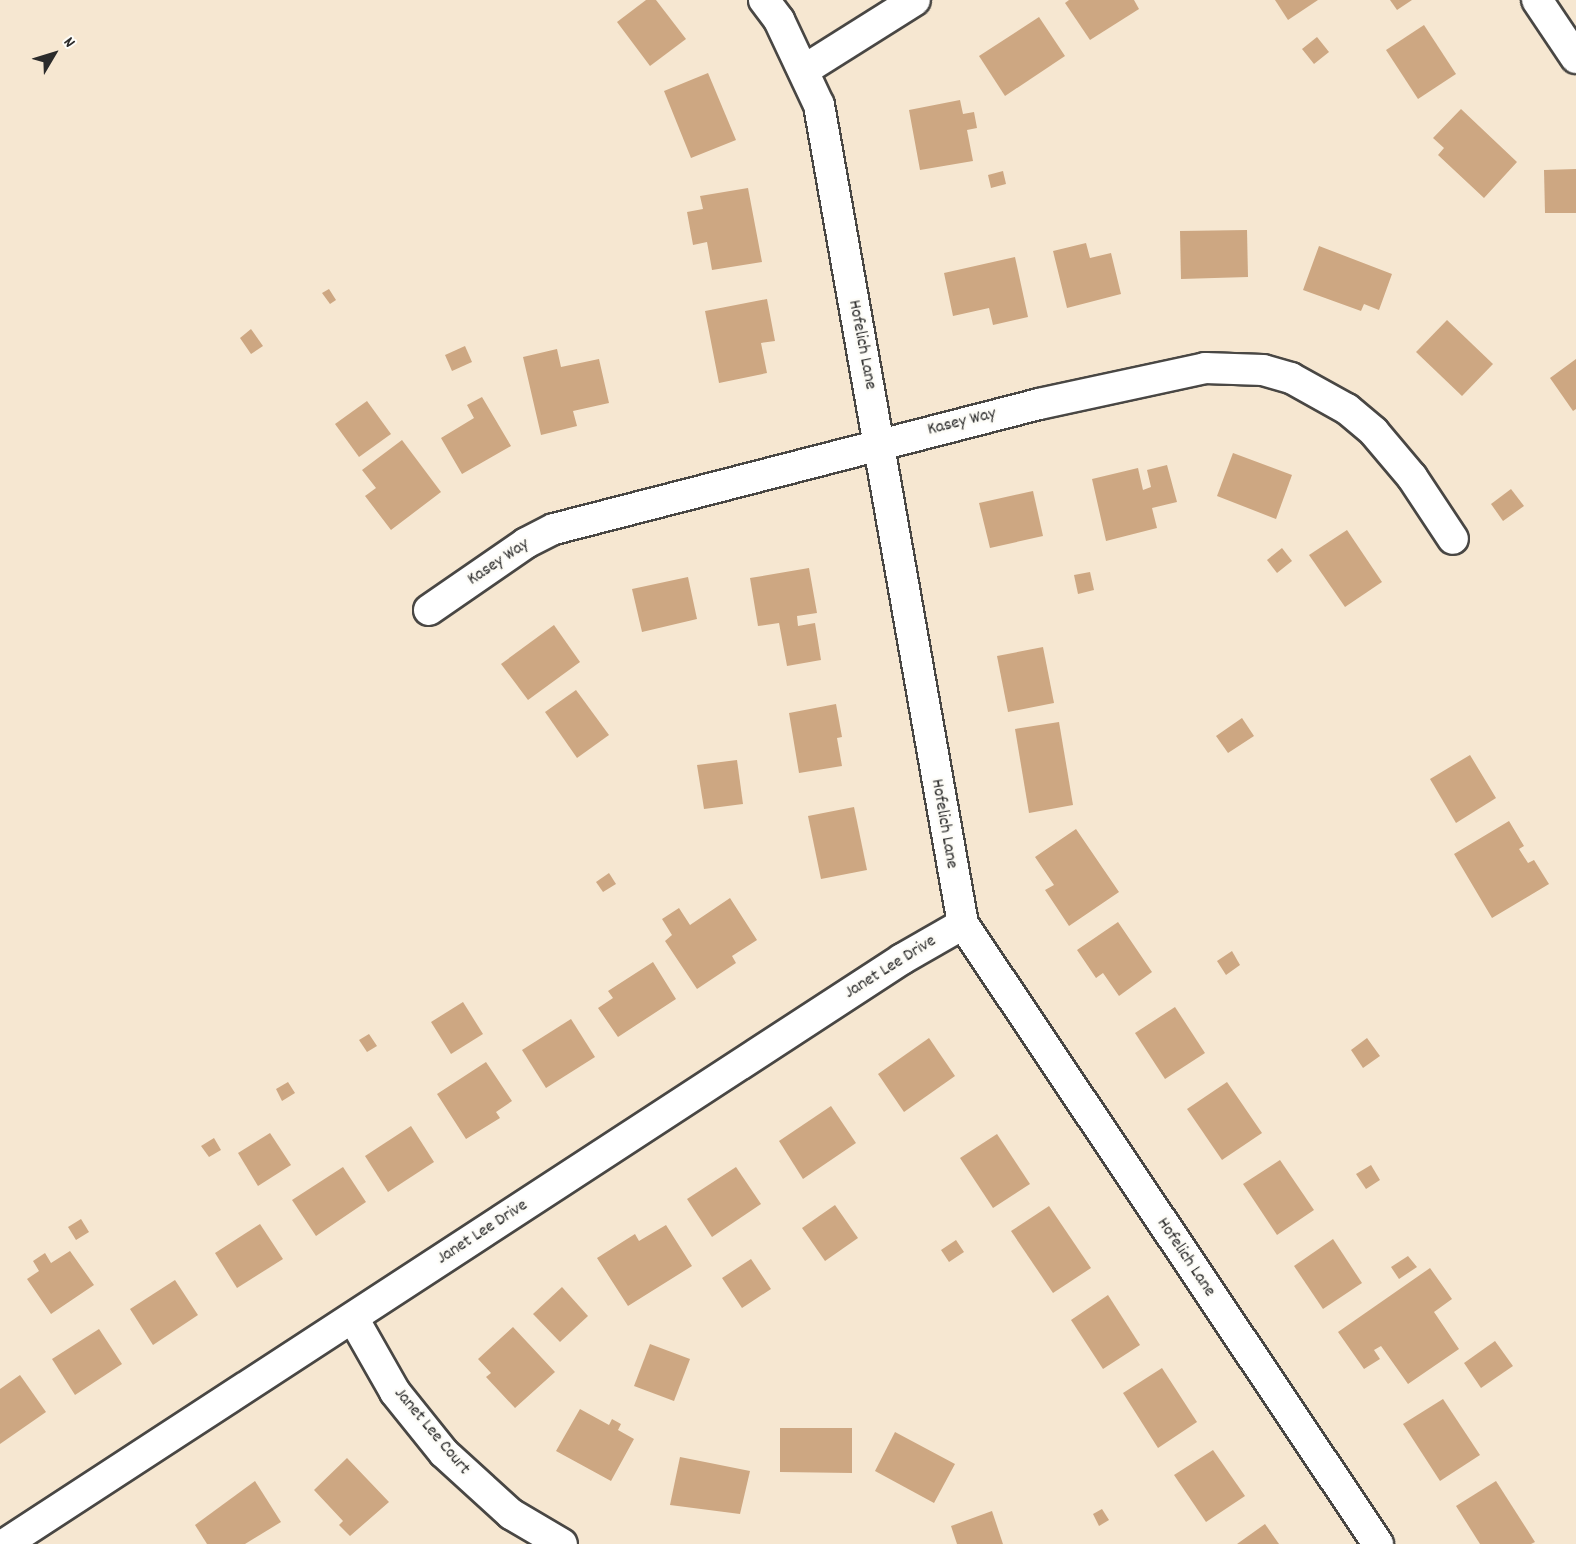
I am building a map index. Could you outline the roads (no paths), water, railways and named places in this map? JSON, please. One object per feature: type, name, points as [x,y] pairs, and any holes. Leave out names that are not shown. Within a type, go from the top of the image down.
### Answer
[{"type":"street","name":"Hofelich Lane","points":[[764,0],[779,20],[819,105],[963,924],[1378,1544]]},
{"type":"street","points":[[804,70],[915,0]]},
{"type":"street","points":[[1537,0],[1576,58]]},
{"type":"street","name":"Kasey Way","points":[[429,610],[526,543],[554,529],[878,444],[1205,368],[1263,370],[1317,389],[1374,432],[1412,477],[1453,539]]},
{"type":"street","name":"Janet Lee Drive","points":[[5,1544],[902,959],[963,924]]},
{"type":"street","name":"Janet Lee Court","points":[[353,1318],[395,1392],[444,1453],[511,1514],[562,1544]]}]
